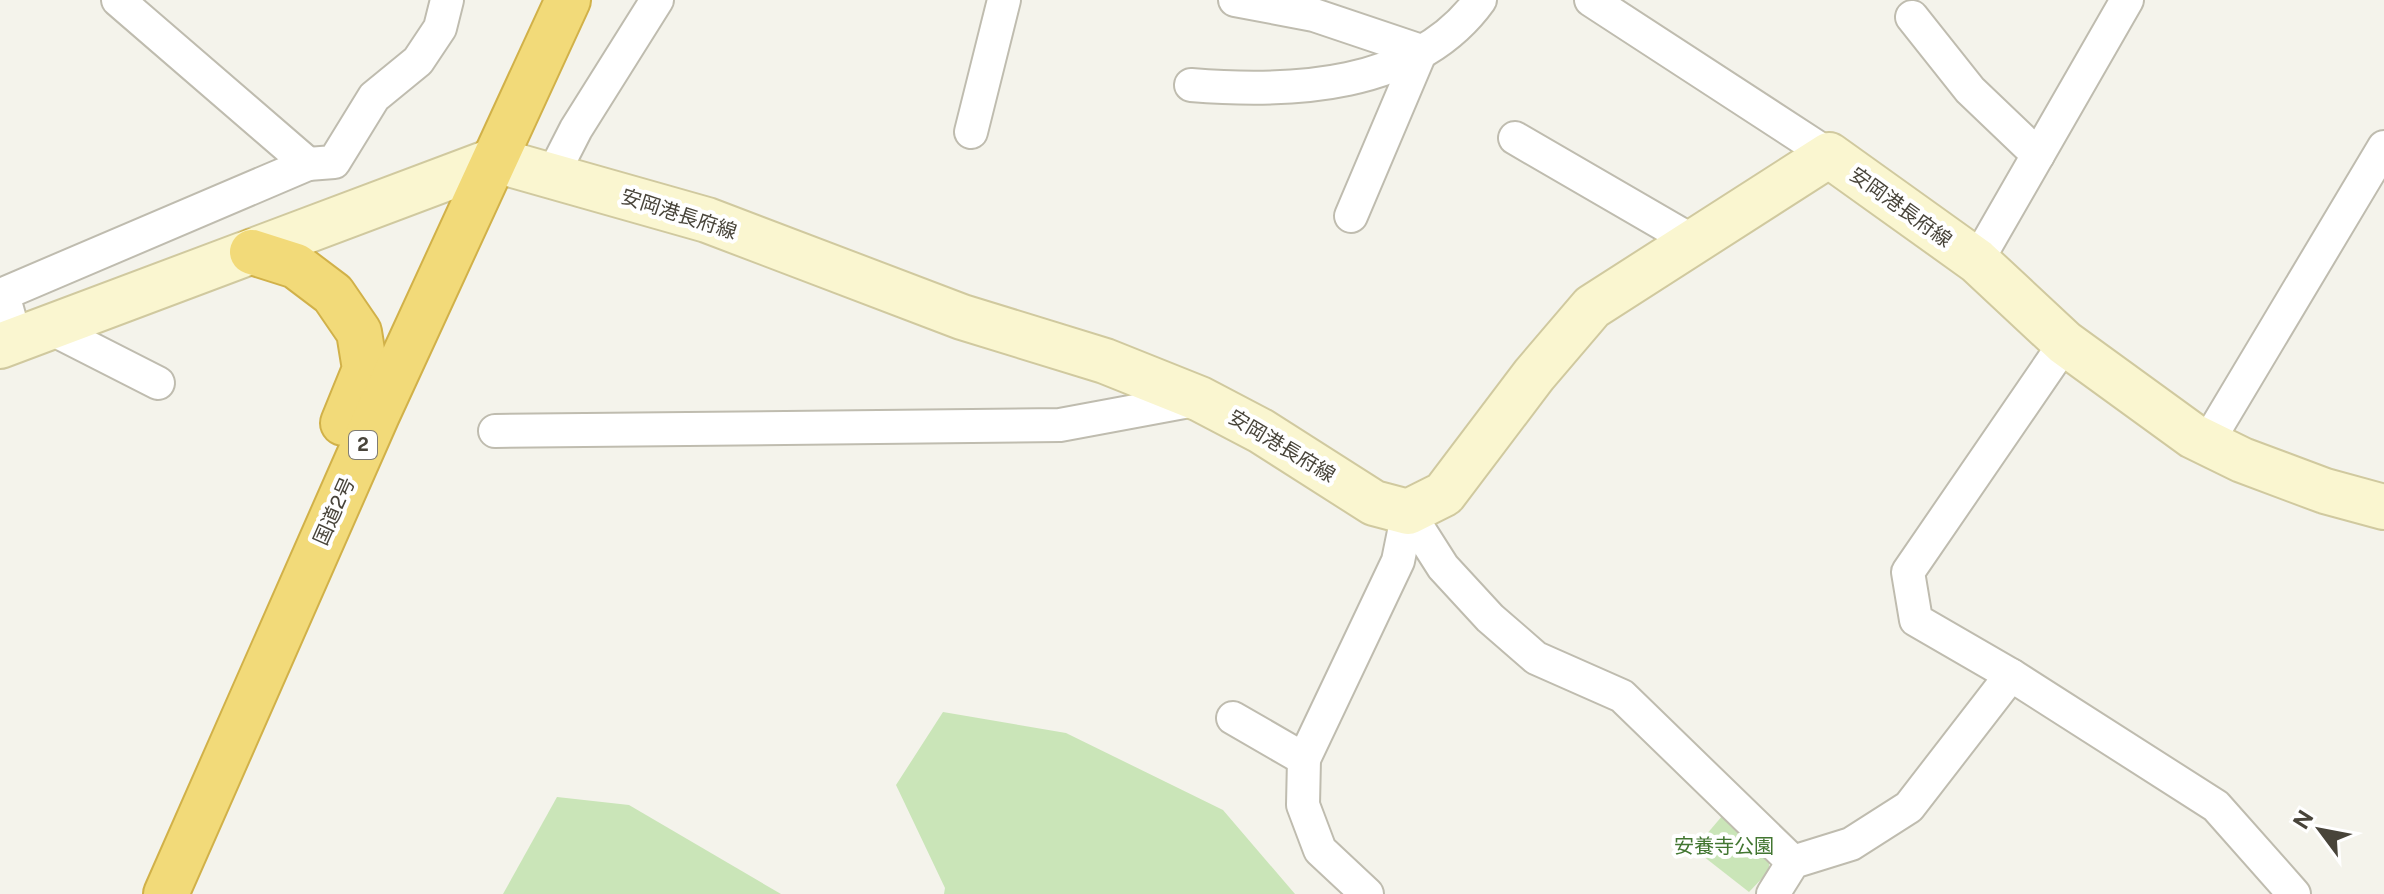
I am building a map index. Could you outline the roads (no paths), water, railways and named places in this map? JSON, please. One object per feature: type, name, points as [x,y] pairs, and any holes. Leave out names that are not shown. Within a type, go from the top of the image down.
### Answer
[{"type":"highway","name":"国道2号","points":[[166,894],[304,579],[568,0]]},
{"type":"highway","points":[[252,252],[296,266],[333,294],[359,332],[365,369],[319,485],[304,579]]},
{"type":"main road","name":"安岡港長府線","points":[[495,160],[707,220],[875,286],[1105,361],[1200,399],[1261,431],[1374,503],[1408,512],[1444,494],[1534,375],[1592,307],[1829,155],[1977,261],[2065,343],[2207,443],[2325,491],[2384,507]]},
{"type":"main road","points":[[22,338],[495,160]]},
{"type":"street","points":[[118,0],[308,164]]},
{"type":"street","points":[[158,383],[22,338],[3,294],[308,164],[334,162],[374,97],[418,61],[440,28],[447,0]]},
{"type":"street","points":[[552,176],[576,129],[657,0]]},
{"type":"street","points":[[971,132],[1004,0]]},
{"type":"street","points":[[1235,0],[1314,15],[1421,51]]},
{"type":"street","points":[[1191,85],[1247,90],[1359,78],[1421,51],[1467,18],[1480,0]]},
{"type":"street","points":[[1591,0],[1829,155]]},
{"type":"street","points":[[1977,261],[2127,0]]},
{"type":"street","points":[[1912,17],[1970,90],[2038,155]]},
{"type":"street","points":[[1351,216],[1421,51]]},
{"type":"street","points":[[1515,138],[1696,243]]},
{"type":"street","points":[[2207,443],[2384,147]]},
{"type":"street","points":[[2065,343],[1908,572],[1916,620],[2011,675],[2216,806],[2294,894]]},
{"type":"street","points":[[495,431],[1060,425],[1200,399]]},
{"type":"street","points":[[1367,894],[1320,850],[1303,805],[1304,759],[1398,561],[1408,512]]},
{"type":"street","points":[[1408,512],[1443,567],[1490,618],[1536,658],[1622,696],[1793,862]]},
{"type":"street","points":[[1773,894],[1793,862],[1851,844],[1909,807],[2011,675]]},
{"type":"street","points":[[1233,718],[1304,759]]},
{"type":"park label","name":"安養寺公園","points":[[1724,846]]}]
